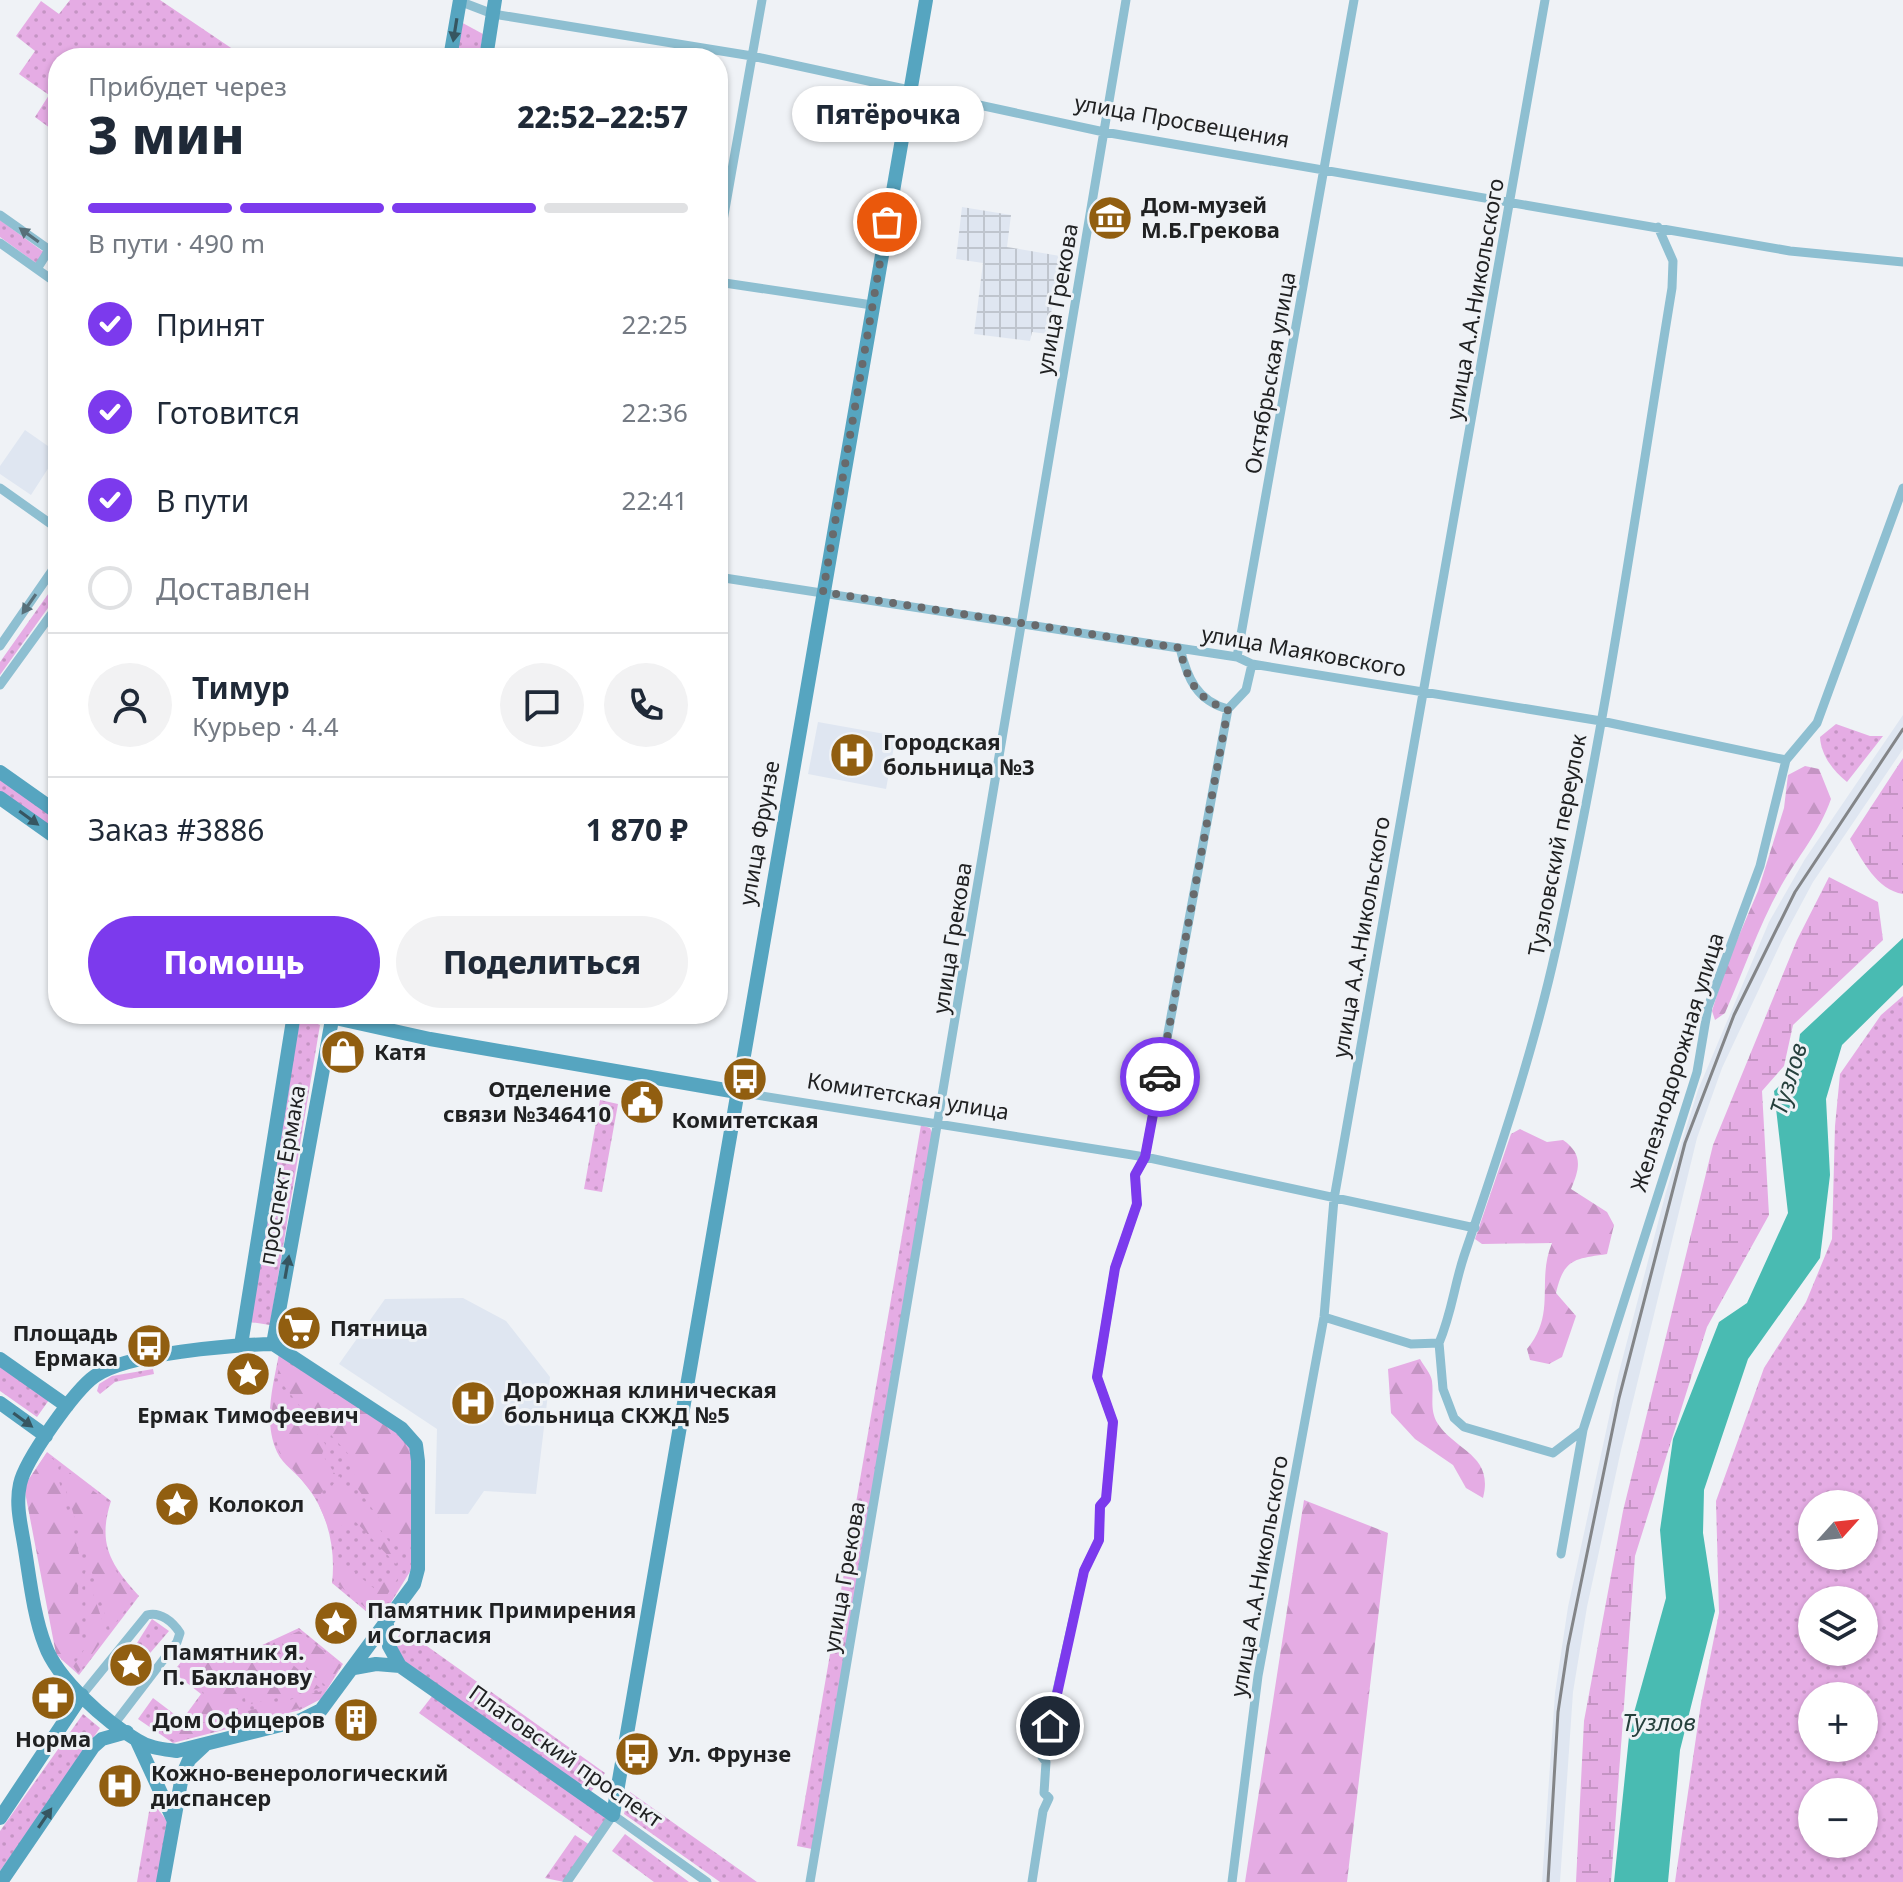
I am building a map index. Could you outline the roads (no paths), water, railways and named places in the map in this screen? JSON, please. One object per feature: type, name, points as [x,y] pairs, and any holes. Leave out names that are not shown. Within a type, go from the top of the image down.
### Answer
[{"type":"street","points":[[452,48],[459,0]]},
{"type":"street","name":"улица Просвещения","points":[[459,0],[710,48]]},
{"type":"street","points":[[728,192],[762,0]]},
{"type":"street","name":"улица Фрунзе","points":[[613,1815],[926,0]]},
{"type":"street","name":"улица Грекова","points":[[810,1882],[940,1123],[1126,0]]},
{"type":"street","name":"Октябрьская улица","points":[[1237,657],[1354,0]]},
{"type":"street","name":"улица А.А.Никольского","points":[[1232,1882],[1258,1676],[1324,1317],[1334,1199],[1545,0]]},
{"type":"street","points":[[488,48],[494,7]]},
{"type":"street","name":"улица Просвещения","points":[[728,51],[911,88],[1104,132],[1790,251],[1903,262]]},
{"type":"street","points":[[0,215],[48,249]]},
{"type":"street","name":"Тузловский переулок","points":[[1439,1343],[1453,1310],[1463,1259],[1475,1228],[1556,951],[1601,721],[1672,288],[1673,261],[1658,227]]},
{"type":"street","points":[[0,243],[48,277]]},
{"type":"street","points":[[37,269],[48,259]]},
{"type":"street","points":[[728,283],[872,305]]},
{"type":"street","points":[[0,488],[48,522]]},
{"type":"street","name":"Железнодорожная улица","points":[[1561,1554],[1583,1430],[1697,1072],[1708,1007],[1760,866],[1786,760],[1817,723],[1903,488]]},
{"type":"street","points":[[0,646],[48,576]]},
{"type":"street","name":"улица Маяковского","points":[[728,578],[1237,657],[1252,664],[1422,689],[1601,721],[1786,760]]},
{"type":"street","points":[[0,685],[48,619]]},
{"type":"street","points":[[1180,648],[1187,674],[1202,697],[1210,704],[1228,709]]},
{"type":"street","points":[[1032,1882],[1043,1811],[1049,1798],[1044,1793],[1046,1762],[1042,1757],[1084,1571],[1099,1540],[1100,1506],[1106,1499],[1113,1422],[1097,1377],[1115,1268],[1137,1204],[1135,1175],[1145,1157],[1228,709],[1246,690],[1252,664]]},
{"type":"street","points":[[0,772],[48,806]]},
{"type":"street","points":[[0,798],[48,832]]},
{"type":"street","name":"проспект Ермака","points":[[241,1345],[292,1024]]},
{"type":"street","name":"проспект Ермака","points":[[273,1344],[330,1024]]},
{"type":"street","name":"Комитетская улица","points":[[374,1024],[737,1092],[1145,1157],[1475,1228]]},
{"type":"street","points":[[1324,1317],[1411,1344],[1439,1343],[1447,1404],[1464,1427],[1553,1453],[1583,1430]]},
{"type":"street","points":[[273,1344],[401,1428],[416,1445],[418,1569],[414,1584],[387,1625],[312,1716],[177,1751],[126,1732],[57,1669],[44,1644],[18,1503],[20,1482],[46,1436],[94,1376],[115,1366],[241,1345],[273,1344]]},
{"type":"street","points":[[0,1359],[67,1406]]},
{"type":"street","points":[[0,1403],[46,1436]]},
{"type":"street","points":[[0,1818],[82,1695],[143,1618],[155,1613],[175,1626],[180,1633],[177,1642],[126,1732],[102,1739],[93,1747],[1,1882]]},
{"type":"street","points":[[387,1625],[389,1646],[400,1666]]},
{"type":"street","points":[[354,1668],[376,1664],[400,1666]]},
{"type":"street","name":"Платовский проспект","points":[[400,1666],[707,1882]]},
{"type":"street","points":[[126,1732],[173,1819]]},
{"type":"street","points":[[163,1882],[185,1768],[205,1744]]},
{"type":"street","points":[[567,1882],[613,1815]]},
{"type":"water","name":"Тузлов","points":[[1903,938],[1903,985],[1842,1045],[1826,1099],[1830,1175],[1820,1258],[1748,1359],[1704,1490],[1703,1533],[1715,1611],[1680,1750],[1668,1882],[1614,1882],[1630,1727],[1666,1598],[1660,1530],[1673,1439],[1719,1322],[1747,1303],[1788,1213],[1774,1091],[1795,1071],[1800,1034]]},
{"type":"railway","points":[[1548,1882],[1558,1712],[1568,1646],[1619,1398],[1685,1143],[1734,1015],[1795,892],[1903,729]]},
{"type":"place","name":"Дом-музей М.Б.Грекова","points":[[1110,218]]},
{"type":"place","name":"Пятёрочка","points":[[887,222]]},
{"type":"place","name":"Городская больница №3","points":[[852,755]]},
{"type":"place","name":"Катя","points":[[343,1052]]},
{"type":"place","name":"Комитетская","points":[[745,1079]]},
{"type":"place","name":"Отделение связи №346410","points":[[642,1102]]},
{"type":"place","name":"Пятница","points":[[299,1328]]},
{"type":"place","name":"Площадь Ермака","points":[[149,1346]]},
{"type":"place","name":"Ермак Тимофеевич","points":[[248,1374]]},
{"type":"place","name":"Дорожная клиническая больница СКЖД №5","points":[[473,1403]]},
{"type":"place","name":"Колокол","points":[[177,1504]]},
{"type":"place","name":"Памятник Примирения и Cогласия","points":[[336,1623]]},
{"type":"place","name":"Памятник Я. П. Бакланову","points":[[131,1665]]},
{"type":"place","name":"Норма","points":[[53,1698]]},
{"type":"place","name":"Дом Офицеров","points":[[356,1720]]},
{"type":"place","name":"Ул. Фрунзе","points":[[637,1754]]},
{"type":"place","name":"Кожно-венерологический диспансер","points":[[120,1786]]}]
